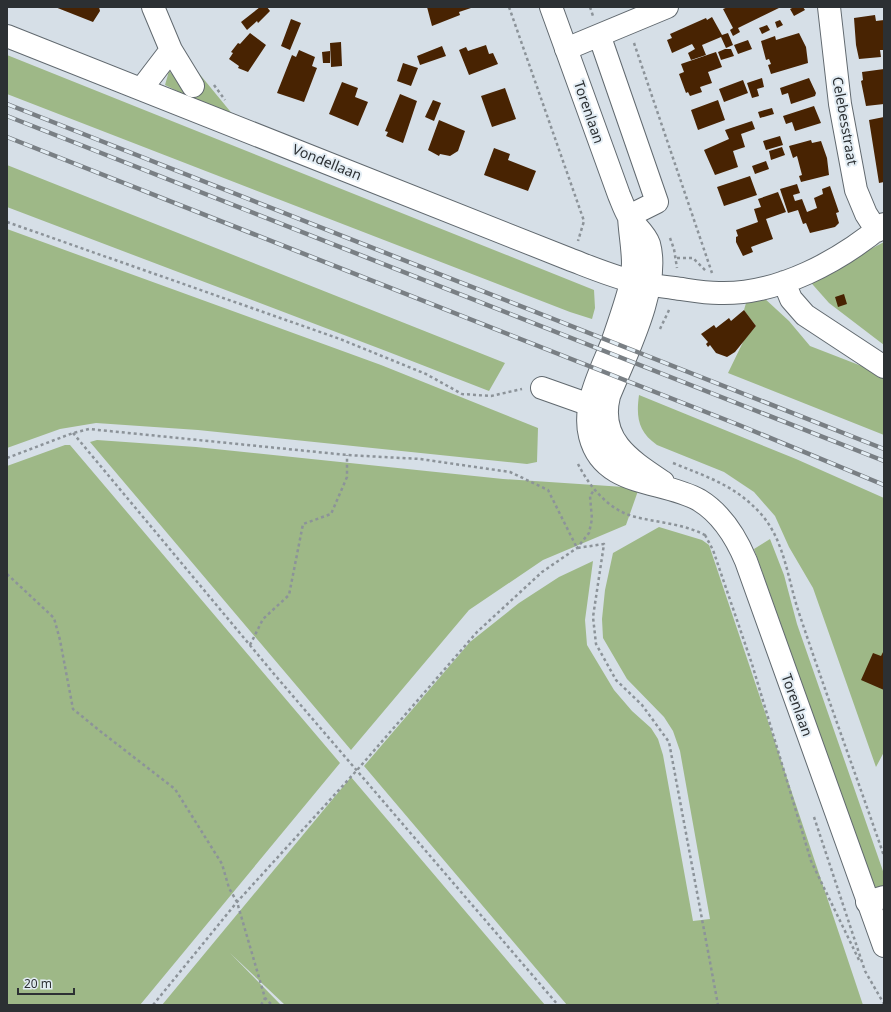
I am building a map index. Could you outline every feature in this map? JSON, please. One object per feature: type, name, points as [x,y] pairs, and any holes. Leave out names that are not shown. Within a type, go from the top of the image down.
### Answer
[{"type":"street","points":[[154,7],[171,50],[193,86]]},
{"type":"street","name":"Torenlaan","points":[[551,7],[610,172],[629,216],[640,229],[648,243],[651,263],[640,283],[642,314],[609,396],[598,407],[607,422],[611,437],[630,459],[676,491],[698,500],[711,508],[737,540],[876,899],[884,946]]},
{"type":"street","points":[[566,49],[667,7]]},
{"type":"street","name":"Celebesstraat","points":[[829,7],[840,104],[856,190],[866,214],[880,228]]},
{"type":"street","name":"Vondellaan","points":[[7,36],[142,88],[247,132],[320,159],[569,259],[640,283],[719,294],[739,292],[784,282],[808,273],[829,262],[854,247],[880,228]]},
{"type":"street","points":[[603,46],[657,202],[629,216]]},
{"type":"street","points":[[142,88],[171,50]]},
{"type":"street","points":[[784,282],[791,299],[805,315],[884,367]]},
{"type":"street","points":[[542,388],[598,407]]},
{"type":"path","points":[[508,7],[584,221],[580,237],[569,259]]},
{"type":"path","points":[[628,24],[712,273]]},
{"type":"path","points":[[7,222],[340,339],[426,374],[462,394],[491,396],[520,389],[542,388]]},
{"type":"path","points":[[7,458],[72,433],[89,429],[347,455],[420,459],[510,472],[548,490],[577,548]]},
{"type":"path","points":[[72,433],[250,645],[358,769],[558,1005]]},
{"type":"path","points":[[250,645],[263,619],[289,595],[303,524],[330,514],[347,477],[347,455]]},
{"type":"path","points":[[153,1005],[237,902],[358,769],[477,632],[542,572],[577,548],[589,533],[592,519],[590,496],[594,490]]},
{"type":"path","points":[[705,534],[713,550],[752,664],[811,861],[865,971]]},
{"type":"path","points":[[577,548],[604,544],[593,617],[596,644],[616,680],[642,705],[669,742],[718,1005]]},
{"type":"path","points":[[7,574],[54,618],[60,640],[73,709],[175,789],[222,864],[229,888],[237,902],[265,998],[272,1005]]},
{"type":"path","points":[[261,1005],[265,998]]},
{"type":"green space","points":[[7,55],[594,290],[595,308],[592,319],[570,312],[7,94]]},
{"type":"green space","points":[[169,71],[191,92],[197,71],[234,116],[211,108],[165,85]]},
{"type":"green space","points":[[7,165],[505,363],[489,391],[7,207]]},
{"type":"green space","points":[[7,229],[381,365],[538,428],[537,462],[527,464],[198,430],[96,423],[60,429],[7,448]]},
{"type":"green space","points":[[884,242],[884,345],[829,303],[806,277],[835,268]]},
{"type":"green space","points":[[763,297],[789,321],[810,346],[877,372],[884,377],[884,435],[728,373],[744,340],[756,326],[744,310],[746,303]]},
{"type":"green space","points":[[639,395],[796,459],[884,498],[884,752],[876,767],[813,588],[789,547],[775,516],[754,492],[724,472],[657,445],[651,440],[642,429],[638,417]]},
{"type":"green space","points":[[97,440],[196,447],[503,479],[639,488],[626,525],[543,560],[469,610],[351,750],[90,442]]},
{"type":"green space","points":[[65,445],[70,445],[340,763],[140,1005],[7,1005],[7,466]]},
{"type":"green space","points":[[659,527],[702,540],[709,545],[863,1005],[567,1005],[364,766],[470,642],[519,603],[559,577],[593,561],[585,620],[587,645],[614,690],[632,711],[651,728],[658,739],[663,755],[693,921],[710,919],[680,751],[673,731],[664,717],[627,679],[603,638],[602,619],[605,590],[613,553]]},
{"type":"green space","points":[[770,539],[784,575],[797,624],[884,874],[884,913],[754,549]]},
{"type":"green space","points":[[351,777],[545,1005],[285,1005],[230,953],[281,1005],[162,1005]]},
{"type":"building","points":[[55,7],[99,7],[100,11],[93,22]]},
{"type":"building","points":[[260,7],[267,7],[270,11],[258,23],[257,21],[247,30],[241,22]]},
{"type":"building","points":[[427,7],[474,7],[459,12],[460,15],[432,26]]},
{"type":"building","points":[[728,7],[781,7],[738,28],[740,32],[733,36],[730,30],[733,28],[723,9]]},
{"type":"building","points":[[794,7],[803,7],[805,10],[794,16],[790,9]]},
{"type":"building","points":[[875,15],[876,21],[884,20],[884,50],[880,50],[881,57],[859,59],[856,45],[854,18]]},
{"type":"building","points":[[712,17],[722,35],[728,33],[733,45],[726,48],[721,37],[702,45],[706,55],[691,60],[688,53],[695,49],[692,44],[672,53],[667,40],[672,38],[670,34],[706,18],[707,20]]},
{"type":"building","points":[[291,19],[301,23],[290,50],[281,46]]},
{"type":"building","points":[[780,20],[783,25],[777,28],[775,22]]},
{"type":"building","points":[[767,25],[770,30],[762,34],[759,28]]},
{"type":"building","points":[[250,33],[266,45],[248,72],[238,68],[239,66],[229,59],[233,53],[231,52],[238,43],[240,44]]},
{"type":"building","points":[[799,33],[806,47],[808,63],[771,74],[768,65],[771,64],[769,59],[766,60],[761,41],[775,36],[776,40]]},
{"type":"building","points":[[748,40],[752,49],[738,54],[734,45]]},
{"type":"building","points":[[341,42],[342,66],[331,67],[330,43]]},
{"type":"building","points":[[486,45],[489,54],[493,53],[498,64],[469,75],[459,50],[466,47],[468,51]]},
{"type":"building","points":[[442,46],[446,56],[420,65],[417,56]]},
{"type":"building","points":[[725,49],[731,49],[734,56],[721,60],[718,52]]},
{"type":"building","points":[[299,50],[315,57],[312,66],[317,68],[304,102],[277,93],[292,55],[296,57]]},
{"type":"building","points":[[330,51],[330,63],[323,63],[322,52]]},
{"type":"building","points":[[716,52],[722,67],[708,72],[712,83],[700,87],[702,92],[690,96],[688,92],[686,93],[679,74],[684,72],[681,64]]},
{"type":"building","points":[[403,63],[418,68],[411,86],[397,81]]},
{"type":"building","points":[[884,69],[884,104],[866,106],[861,81],[863,80],[862,72]]},
{"type":"building","points":[[762,78],[764,87],[757,89],[759,96],[752,98],[747,83]]},
{"type":"building","points":[[809,78],[816,93],[815,96],[791,104],[788,93],[782,95],[780,88]]},
{"type":"building","points":[[743,80],[748,93],[724,102],[719,89]]},
{"type":"building","points":[[342,82],[358,88],[355,97],[368,102],[358,126],[329,114]]},
{"type":"building","points":[[505,88],[516,119],[492,127],[481,96]]},
{"type":"building","points":[[400,94],[417,101],[403,143],[386,136],[388,132],[385,131]]},
{"type":"building","points":[[433,100],[441,103],[434,121],[425,117]]},
{"type":"building","points":[[718,100],[725,120],[698,130],[691,110]]},
{"type":"building","points":[[814,106],[821,123],[795,131],[792,122],[786,124],[783,116]]},
{"type":"building","points":[[772,108],[774,114],[760,118],[758,112]]},
{"type":"building","points":[[884,117],[884,182],[879,183],[869,120]]},
{"type":"building","points":[[439,120],[465,131],[458,151],[450,156],[440,154],[439,156],[428,150]]},
{"type":"building","points":[[752,121],[755,129],[741,134],[745,147],[733,151],[738,167],[715,175],[704,150],[729,139],[725,130]]},
{"type":"building","points":[[780,136],[783,145],[766,150],[763,141]]},
{"type":"building","points":[[811,140],[812,143],[821,141],[827,158],[829,175],[801,182],[799,176],[802,175],[797,156],[793,158],[789,146]]},
{"type":"building","points":[[782,147],[785,155],[771,160],[769,151]]},
{"type":"building","points":[[494,148],[510,154],[508,160],[536,171],[528,191],[484,175]]},
{"type":"building","points":[[766,161],[769,169],[755,174],[752,166]]},
{"type":"building","points":[[750,176],[757,195],[724,206],[717,187]]},
{"type":"building","points":[[797,184],[800,193],[793,195],[795,201],[802,199],[807,212],[817,208],[814,198],[823,194],[822,189],[830,186],[839,212],[836,213],[839,223],[835,227],[810,233],[806,223],[803,224],[798,210],[788,213],[780,189]]},
{"type":"building","points":[[778,192],[786,212],[766,219],[773,239],[751,247],[753,252],[743,256],[736,242],[736,237],[738,236],[736,230],[758,222],[754,209],[761,207],[758,199]]},
{"type":"building","points":[[844,294],[847,304],[838,307],[835,297]]},
{"type":"building","points":[[744,310],[756,326],[735,352],[727,357],[716,353],[710,345],[708,347],[706,344],[708,342],[701,334],[714,325],[716,328],[729,318],[731,321]]},
{"type":"building","points":[[884,650],[884,690],[861,680],[873,653],[881,656]]},
{"type":"railway","points":[[7,104],[884,449]]},
{"type":"railway","points":[[7,116],[884,461]]},
{"type":"railway","points":[[7,137],[739,425],[884,485]]}]
